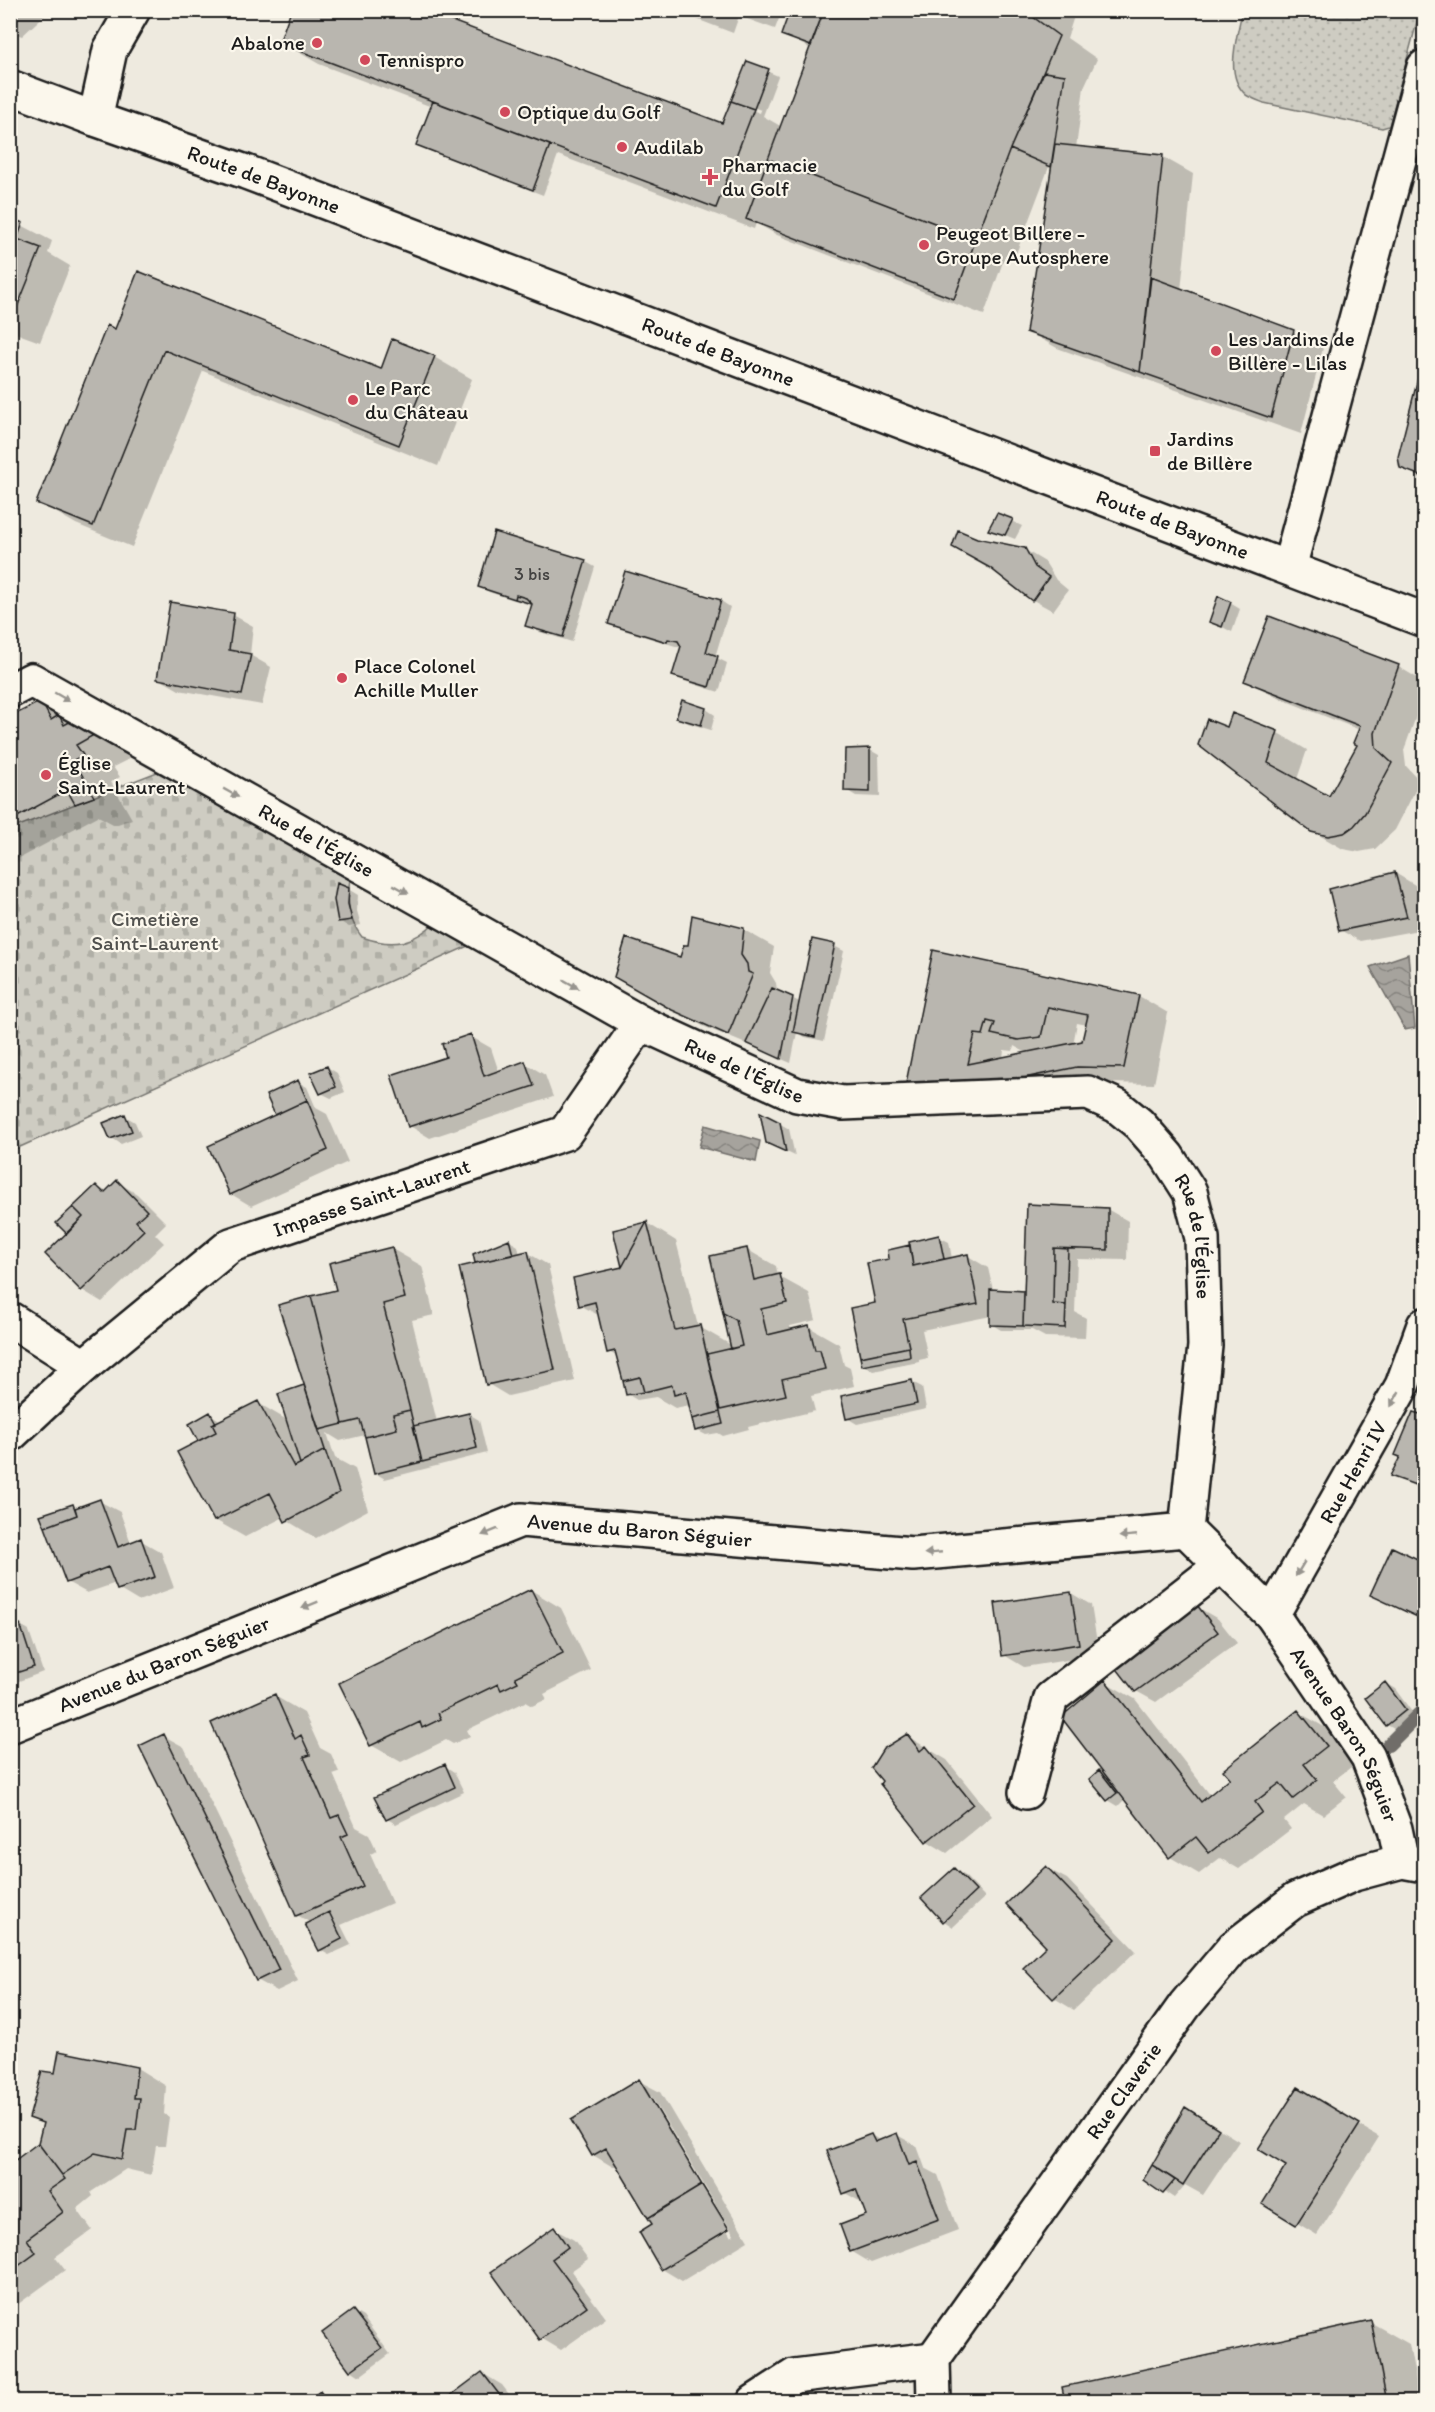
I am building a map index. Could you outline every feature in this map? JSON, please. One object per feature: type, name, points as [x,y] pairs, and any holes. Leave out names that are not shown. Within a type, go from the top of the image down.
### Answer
[{"type":"street","points":[[95,119],[110,50],[133,10]]},
{"type":"street","points":[[1289,568],[1425,67]]},
{"type":"street","name":"Route de Bayonne","points":[[10,87],[246,172],[1425,620]]},
{"type":"street","name":"Rue de l'Église","points":[[10,691],[31,680],[641,1023],[797,1095],[843,1103],[1088,1093],[1117,1106],[1139,1124],[1167,1156],[1190,1192],[1202,1238],[1205,1346],[1186,1530]]},
{"type":"street","name":"Impasse Saint-Laurent","points":[[10,1435],[84,1366],[231,1245],[565,1133],[641,1023]]},
{"type":"street","points":[[10,1319],[84,1366]]},
{"type":"street","name":"Rue Henri IV","points":[[1272,1615],[1402,1386],[1425,1325]]},
{"type":"street","name":"Avenue du Baron Séguier","points":[[10,1726],[521,1520],[913,1554],[1186,1530]]},
{"type":"street","points":[[1186,1530],[1272,1615]]},
{"type":"street","points":[[1026,1792],[1051,1698],[1222,1565]]},
{"type":"street","name":"Avenue Baron Séguier","points":[[1272,1615],[1368,1757],[1395,1829],[1413,1863]]},
{"type":"street","name":"Rue Claverie","points":[[933,2359],[1185,2005],[1234,1947],[1295,1900],[1354,1874],[1413,1863]]},
{"type":"street","points":[[754,2402],[794,2376],[933,2359],[934,2402]]},
{"type":"green space","points":[[1242,11],[1420,11],[1389,126],[1382,128],[1264,103],[1246,95],[1239,87],[1234,66],[1235,43]]},
{"type":"green space","name":"Cimetière Saint-Laurent","points":[[157,772],[342,866],[340,874],[350,880],[348,896],[351,917],[362,937],[384,942],[402,942],[420,935],[436,921],[477,942],[11,1151],[11,829]]},
{"type":"water","points":[[1408,954],[1415,1028],[1405,1030],[1370,967]]},
{"type":"water","points":[[705,1125],[760,1141],[756,1162],[699,1147]]},
{"type":"building","points":[[291,10],[423,10],[722,123],[731,101],[754,109],[716,208],[279,43]]},
{"type":"building","points":[[686,10],[705,10],[703,17]]},
{"type":"building","points":[[790,10],[824,10],[811,46],[781,35]]},
{"type":"building","points":[[824,10],[1031,10],[1029,14],[1059,36],[1010,149],[976,239],[768,159]]},
{"type":"building","points":[[747,61],[769,69],[754,109],[731,101]]},
{"type":"building","points":[[1044,72],[1065,75],[1051,167],[1010,149]]},
{"type":"building","points":[[433,101],[550,145],[533,190],[416,145]]},
{"type":"building","points":[[1055,144],[1163,155],[1140,372],[1026,332]]},
{"type":"building","points":[[768,159],[976,239],[954,299],[746,219]]},
{"type":"building","points":[[10,218],[23,223],[17,239],[41,248],[10,325]]},
{"type":"building","name":"Le Parc du Château","points":[[138,271],[381,369],[392,339],[435,356],[399,445],[164,350],[93,526],[36,503],[107,325],[115,329]]},
{"type":"building","name":"Les Jardins de Billère - Lilas","points":[[1151,277],[1294,330],[1271,418],[1140,372]]},
{"type":"building","points":[[1419,374],[1424,376],[1424,477],[1400,468],[1398,457]]},
{"type":"building","points":[[997,513],[1013,519],[1005,535],[988,530]]},
{"type":"building","points":[[958,530],[977,538],[1025,548],[1035,567],[1049,577],[1032,601],[990,568],[952,547]]},
{"type":"building","points":[[494,532],[586,560],[563,637],[525,626],[532,604],[526,598],[516,595],[515,599],[478,587]]},
{"type":"building","points":[[625,571],[721,600],[706,652],[718,656],[709,687],[672,676],[681,646],[678,641],[668,639],[667,642],[608,624]]},
{"type":"building","points":[[516,595],[526,598],[532,604],[515,599]]},
{"type":"building","points":[[1218,596],[1231,602],[1222,627],[1209,622]]},
{"type":"building","points":[[170,602],[234,613],[229,650],[251,654],[242,695],[157,679]]},
{"type":"building","points":[[1269,616],[1399,665],[1375,733],[1376,748],[1392,763],[1365,813],[1354,826],[1344,833],[1328,836],[1311,832],[1198,745],[1207,719],[1227,727],[1232,713],[1278,731],[1268,763],[1329,796],[1357,745],[1353,743],[1360,726],[1244,681]]},
{"type":"building","points":[[682,700],[706,708],[701,725],[676,718]]},
{"type":"building","name":"Église Saint-Laurent","points":[[41,701],[51,720],[59,715],[64,725],[81,716],[92,736],[76,745],[83,755],[74,760],[94,797],[75,804],[67,790],[10,821],[10,717]]},
{"type":"building","points":[[870,748],[870,792],[844,791],[845,749]]},
{"type":"building","points":[[1395,872],[1407,917],[1339,931],[1329,889]]},
{"type":"building","points":[[337,883],[349,888],[348,904],[352,920],[338,922],[334,900]]},
{"type":"building","points":[[692,915],[744,928],[741,955],[747,964],[748,972],[753,974],[728,1035],[672,1010],[614,977],[626,938],[680,957],[684,945],[688,945]]},
{"type":"building","points":[[812,939],[835,944],[815,1037],[793,1032]]},
{"type":"building","points":[[933,950],[1139,995],[1124,1068],[1077,1067],[976,1088],[906,1083]],"holes":[[[1048,1007],[1088,1015],[1082,1041],[968,1064],[975,1034],[983,1035],[987,1021],[995,1023],[991,1034],[1018,1040],[1041,1037]]]},
{"type":"building","points":[[772,988],[793,997],[781,1059],[746,1043]]},
{"type":"building","points":[[471,1034],[484,1076],[525,1061],[534,1086],[408,1127],[391,1075],[446,1057],[442,1044]]},
{"type":"building","points":[[327,1066],[336,1087],[320,1094],[310,1073]]},
{"type":"building","points":[[298,1080],[307,1100],[275,1115],[266,1095]]},
{"type":"building","points":[[307,1100],[328,1150],[230,1195],[208,1146]]},
{"type":"building","points":[[760,1112],[780,1122],[786,1152],[766,1143]]},
{"type":"building","points":[[125,1114],[132,1131],[110,1139],[103,1123]]},
{"type":"building","points":[[117,1180],[147,1211],[136,1221],[144,1230],[81,1291],[45,1254],[83,1217],[73,1207],[96,1185],[104,1193]]},
{"type":"building","points":[[1027,1204],[1108,1208],[1108,1250],[1054,1248],[1053,1304],[1066,1305],[1065,1328],[1023,1326]]},
{"type":"building","points":[[73,1207],[83,1217],[67,1234],[56,1223]]},
{"type":"building","points":[[647,1222],[622,1267],[613,1230]]},
{"type":"building","points":[[647,1222],[675,1330],[700,1325],[720,1412],[692,1419],[686,1392],[674,1395],[672,1385],[644,1392],[640,1377],[623,1381],[615,1351],[607,1353],[595,1302],[579,1306],[573,1278],[622,1267]]},
{"type":"building","points":[[939,1235],[944,1259],[913,1266],[909,1242]]},
{"type":"building","points":[[509,1239],[513,1255],[475,1263],[473,1254]]},
{"type":"building","points":[[910,1245],[913,1266],[968,1254],[978,1304],[903,1319],[909,1347],[860,1357],[850,1308],[875,1303],[867,1263],[889,1259],[888,1250]]},
{"type":"building","points":[[392,1247],[405,1298],[383,1304],[410,1410],[393,1414],[397,1429],[365,1437],[360,1420],[343,1424],[311,1296],[336,1290],[329,1263]]},
{"type":"building","points":[[747,1248],[754,1280],[780,1274],[787,1303],[761,1309],[767,1335],[809,1325],[815,1350],[820,1350],[825,1369],[782,1379],[786,1395],[720,1410],[707,1354],[742,1346],[736,1320],[723,1313],[710,1256]]},
{"type":"building","points":[[1054,1248],[1068,1249],[1066,1305],[1053,1304]]},
{"type":"building","points":[[528,1251],[555,1370],[486,1385],[459,1267]]},
{"type":"building","points":[[990,1289],[1024,1291],[1023,1326],[990,1325]]},
{"type":"building","points":[[311,1296],[343,1424],[319,1430],[278,1305]]},
{"type":"building","points":[[723,1313],[736,1320],[742,1346],[731,1349]]},
{"type":"building","points":[[909,1347],[910,1357],[862,1366],[860,1357]]},
{"type":"building","points":[[640,1377],[644,1392],[626,1395],[623,1381]]},
{"type":"building","points":[[912,1380],[917,1404],[846,1419],[841,1396]]},
{"type":"building","points":[[304,1385],[325,1450],[300,1464],[278,1394]]},
{"type":"building","points":[[258,1401],[294,1467],[325,1450],[339,1493],[285,1522],[270,1493],[214,1521],[177,1452],[216,1432],[212,1424]]},
{"type":"building","points":[[410,1410],[422,1462],[374,1474],[365,1437],[397,1429],[393,1414]]},
{"type":"building","points":[[210,1412],[216,1423],[212,1424],[216,1432],[198,1441],[189,1424]]},
{"type":"building","points":[[720,1412],[723,1424],[695,1431],[692,1419]]},
{"type":"building","points":[[1413,1412],[1424,1415],[1424,1488],[1390,1476],[1400,1457],[1395,1455]]},
{"type":"building","points":[[469,1413],[477,1448],[422,1462],[413,1426]]},
{"type":"building","points":[[100,1499],[118,1547],[141,1538],[155,1577],[117,1590],[108,1567],[66,1583],[45,1527],[77,1515],[75,1508]]},
{"type":"building","points":[[73,1504],[77,1515],[45,1527],[40,1515]]},
{"type":"building","points":[[1392,1547],[1424,1562],[1424,1620],[1370,1595]]},
{"type":"building","points":[[531,1589],[563,1653],[515,1677],[518,1682],[501,1690],[498,1684],[438,1713],[441,1719],[422,1728],[420,1722],[370,1746],[339,1683]]},
{"type":"building","points":[[1071,1592],[1079,1644],[1002,1656],[995,1603]]},
{"type":"building","points":[[1197,1605],[1218,1632],[1135,1692],[1114,1665]]},
{"type":"building","points":[[20,1624],[34,1667],[10,1675],[10,1627]]},
{"type":"building","points":[[1105,1680],[1201,1802],[1230,1778],[1223,1770],[1298,1710],[1327,1746],[1304,1764],[1317,1780],[1293,1799],[1280,1783],[1255,1802],[1262,1812],[1209,1853],[1196,1837],[1169,1858],[1061,1717]]},
{"type":"building","points":[[1385,1682],[1406,1710],[1386,1726],[1365,1698]]},
{"type":"building","points":[[275,1694],[295,1739],[301,1735],[310,1755],[304,1757],[331,1818],[339,1815],[348,1834],[341,1837],[363,1886],[296,1916],[211,1723]]},
{"type":"building","points":[[164,1734],[279,1970],[256,1981],[139,1746]]},
{"type":"building","points":[[907,1734],[920,1751],[926,1746],[973,1804],[926,1842],[880,1784],[882,1781],[871,1768],[883,1749]]},
{"type":"building","points":[[445,1764],[455,1787],[386,1820],[374,1797]]},
{"type":"building","points":[[1099,1770],[1117,1793],[1107,1801],[1089,1779]]},
{"type":"building","points":[[1046,1866],[1116,1939],[1053,1999],[1023,1968],[1046,1946],[1006,1904]]},
{"type":"building","points":[[954,1868],[976,1891],[943,1922],[921,1898]]},
{"type":"building","points":[[329,1912],[342,1939],[319,1951],[305,1924]]},
{"type":"building","points":[[59,2051],[137,2067],[134,2098],[140,2098],[136,2130],[127,2130],[122,2159],[95,2153],[62,2175],[38,2143],[43,2123],[29,2118],[42,2071],[55,2073]]},
{"type":"building","points":[[639,2079],[702,2185],[648,2218],[606,2148],[592,2156],[571,2120]]},
{"type":"building","points":[[1298,2087],[1360,2124],[1296,2225],[1262,2204],[1286,2166],[1258,2149]]},
{"type":"building","points":[[1185,2107],[1219,2129],[1183,2185],[1152,2165]]},
{"type":"building","points":[[897,2133],[909,2165],[917,2162],[939,2219],[850,2252],[840,2225],[866,2215],[856,2189],[843,2194],[827,2151],[871,2134],[875,2142]]},
{"type":"building","points":[[38,2143],[65,2179],[48,2191],[63,2212],[27,2239],[36,2253],[10,2272],[10,2164]]},
{"type":"building","points":[[1152,2165],[1175,2180],[1163,2194],[1143,2180]]},
{"type":"building","points":[[702,2185],[729,2229],[661,2270],[639,2232],[652,2224],[648,2218]]},
{"type":"building","points":[[554,2227],[568,2247],[552,2259],[587,2306],[540,2340],[491,2272]]},
{"type":"building","points":[[353,2310],[382,2348],[350,2371],[322,2333]]},
{"type":"building","points":[[1371,2320],[1387,2402],[1065,2402],[1062,2387]]},
{"type":"building","points":[[482,2372],[505,2402],[442,2402]]},
{"type":"building","points":[[320,2391],[327,2401],[306,2402]]},
{"type":"waterway","points":[[1388,1745],[1424,1709]]},
{"type":"place","name":"Abalone","points":[[317,43]]},
{"type":"place","name":"Tennispro","points":[[365,60]]},
{"type":"place","name":"Optique du Golf","points":[[505,112]]},
{"type":"place","name":"Audilab","points":[[622,147]]},
{"type":"place","name":"Pharmacie du Golf","points":[[710,177]]},
{"type":"place","name":"Peugeot Billere - Groupe Autosphere","points":[[924,245]]},
{"type":"place","name":"Les Jardins de Billère - Lilas","points":[[1216,351]]},
{"type":"place","name":"Le Parc du Château","points":[[353,400]]},
{"type":"place","name":"Jardins de Billère","points":[[1155,451]]},
{"type":"place","name":"Place Colonel Achille Muller","points":[[342,678]]},
{"type":"place","name":"Église Saint-Laurent","points":[[46,775]]}]
